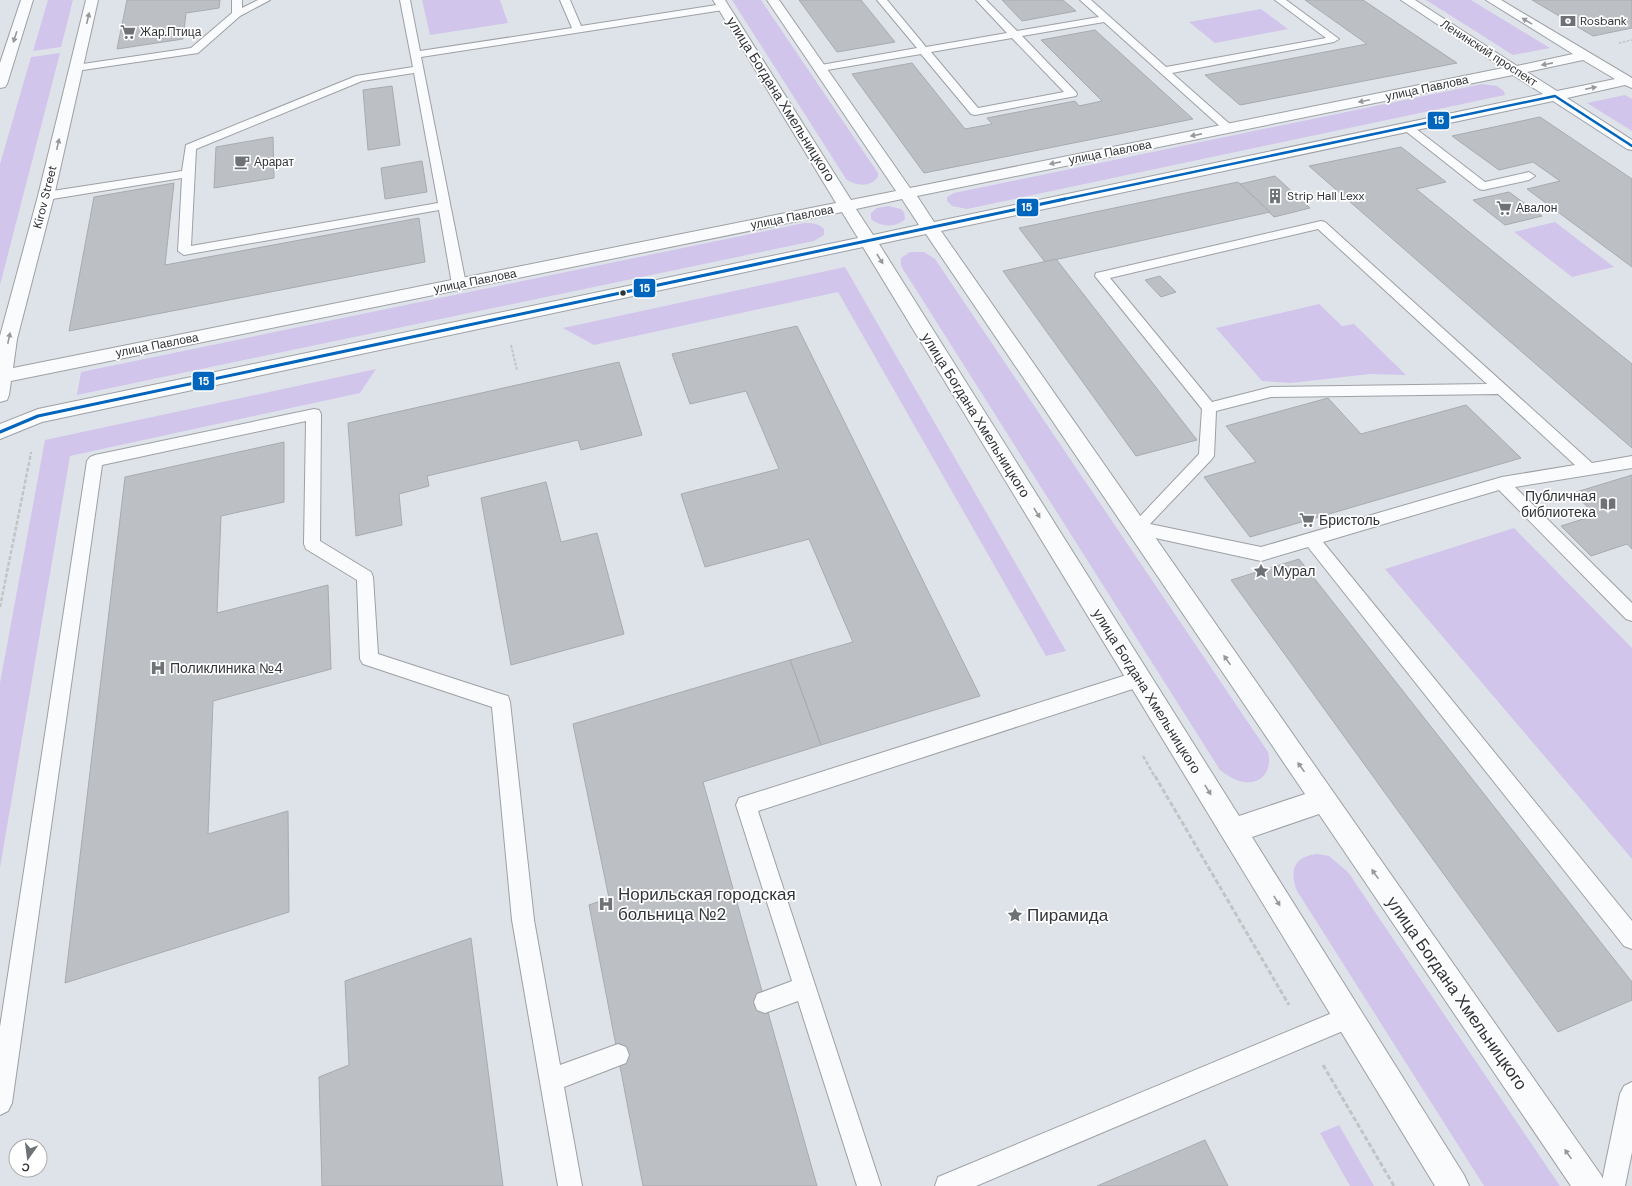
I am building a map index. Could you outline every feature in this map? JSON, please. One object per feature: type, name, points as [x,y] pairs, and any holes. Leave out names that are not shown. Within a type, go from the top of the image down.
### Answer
[{"type":"street","points":[[0,84],[27,0]]},
{"type":"street","name":"Kirov Street","points":[[0,395],[8,339],[46,196],[92,0]]},
{"type":"street","name":"улица Богдана Хмельницкого","points":[[774,0],[1590,1186]]},
{"type":"street","name":"Ленинский проспект","points":[[1407,0],[1632,146]]},
{"type":"street","points":[[1492,0],[1629,83]]},
{"type":"street","name":"улица Богдана Хмельницкого","points":[[721,3],[1453,1186]]},
{"type":"street","name":"улица Павлова","points":[[2,377],[1585,56]]},
{"type":"street","points":[[0,432],[38,416],[1555,96],[1629,83]]},
{"type":"street","points":[[1233,831],[1324,800]]},
{"type":"lane","points":[[237,0],[237,14]]},
{"type":"lane","points":[[76,68],[194,51],[237,14],[265,0]]},
{"type":"lane","points":[[405,0],[459,284]]},
{"type":"lane","points":[[565,0],[578,30]]},
{"type":"lane","points":[[882,0],[976,112],[1072,94],[980,0]]},
{"type":"lane","points":[[1085,0],[1228,128]]},
{"type":"lane","points":[[1164,71],[1334,39],[1280,0]]},
{"type":"lane","points":[[416,55],[578,30],[721,3]]},
{"type":"lane","points":[[820,68],[1106,19]]},
{"type":"lane","points":[[418,69],[360,78],[190,147],[184,251],[444,204]]},
{"type":"lane","points":[[1407,127],[1483,186],[1529,176]]},
{"type":"lane","points":[[46,196],[188,174]]},
{"type":"lane","points":[[1137,528],[1206,456],[1209,408],[1101,276],[1322,226],[1589,469]]},
{"type":"lane","points":[[1209,408],[1271,392],[1501,389]]},
{"type":"lane","points":[[0,1103],[95,461],[314,414],[312,544],[365,577],[369,659],[500,702],[523,920],[570,1186]]},
{"type":"lane","points":[[1137,528],[1261,554],[1502,483],[1632,462]]},
{"type":"lane","points":[[1502,483],[1632,614]]},
{"type":"lane","points":[[1312,540],[1632,938]]},
{"type":"lane","points":[[869,1186],[746,805],[1140,679]]},
{"type":"lane","points":[[765,1002],[805,988]]},
{"type":"lane","points":[[947,1186],[1349,1017]]},
{"type":"lane","points":[[552,1080],[618,1055]]},
{"type":"lane","points":[[1613,1186],[1632,1094]]},
{"type":"path","points":[[512,346],[517,370]]},
{"type":"path","points":[[0,607],[33,444]]},
{"type":"shaded area","points":[[48,0],[73,0],[61,47],[33,51]]},
{"type":"shaded area","points":[[422,0],[500,0],[508,23],[430,35]]},
{"type":"shaded area","points":[[732,0],[761,0],[878,173],[878,176],[872,183],[863,185],[846,179]]},
{"type":"shaded area","points":[[1426,0],[1471,0],[1550,48],[1513,55]]},
{"type":"shaded area","points":[[1261,9],[1288,29],[1215,43],[1189,22]]},
{"type":"shaded area","points":[[60,53],[0,285],[0,164],[31,57]]},
{"type":"shaded area","points":[[1482,84],[1497,86],[1504,91],[1505,95],[967,209],[952,206],[947,201],[947,197],[954,193]]},
{"type":"shaded area","points":[[1625,95],[1632,99],[1632,131],[1587,103]]},
{"type":"shaded area","points":[[888,206],[901,209],[904,212],[905,219],[898,224],[884,225],[871,219],[871,213],[877,208]]},
{"type":"shaded area","points":[[1555,222],[1614,267],[1572,277],[1514,232]]},
{"type":"shaded area","points":[[804,223],[817,224],[824,229],[824,235],[814,241],[77,395],[81,372]]},
{"type":"shaded area","points":[[910,252],[924,252],[935,259],[1268,752],[1269,766],[1267,772],[1259,780],[1253,782],[1239,781],[1231,778],[1220,770],[901,266],[901,258]]},
{"type":"shaded area","points":[[845,267],[1066,651],[1046,656],[838,292],[594,345],[563,328]]},
{"type":"shaded area","points":[[1319,304],[1342,326],[1354,324],[1406,375],[1370,374],[1291,383],[1262,381],[1216,328]]},
{"type":"shaded area","points":[[376,369],[360,393],[70,456],[0,868],[0,683],[45,440]]},
{"type":"shaded area","points":[[1514,528],[1632,648],[1632,859],[1385,569]]},
{"type":"shaded area","points":[[1318,854],[1329,856],[1348,872],[1560,1186],[1484,1186],[1297,891],[1294,877],[1296,865],[1303,858]]},
{"type":"shaded area","points":[[1339,1125],[1374,1186],[1350,1186],[1320,1133]]},
{"type":"building","points":[[127,0],[220,0],[219,8],[186,13],[183,39],[117,49]]},
{"type":"building","points":[[799,0],[861,0],[895,42],[837,52]]},
{"type":"building","points":[[1002,0],[1063,0],[1076,11],[1022,21]]},
{"type":"building","points":[[1305,0],[1363,0],[1457,63],[1240,105],[1205,75],[1367,44]]},
{"type":"building","points":[[1532,0],[1632,0],[1632,28],[1593,36]]},
{"type":"building","points":[[1095,30],[1193,119],[924,173],[852,74],[912,63],[965,129],[992,124],[987,118],[1075,101],[1079,106],[1102,101],[1041,40]]},
{"type":"building","points":[[392,86],[400,145],[368,150],[363,90]]},
{"type":"building","points":[[1540,117],[1632,179],[1632,267],[1527,189],[1560,181],[1533,162],[1499,170],[1452,136]]},
{"type":"building","points":[[273,137],[274,178],[214,188],[216,147]]},
{"type":"building","points":[[1401,147],[1446,182],[1416,189],[1632,364],[1632,448],[1309,166]]},
{"type":"building","points":[[422,161],[427,192],[385,199],[381,168]]},
{"type":"building","name":"Strip Hall Lexx","points":[[1275,176],[1310,208],[1274,217],[1240,184]]},
{"type":"building","points":[[1238,182],[1270,212],[1045,262],[1019,228]]},
{"type":"building","points":[[174,183],[165,265],[419,218],[425,262],[69,331],[94,197]]},
{"type":"building","points":[[1509,192],[1542,216],[1505,225],[1473,200]]},
{"type":"building","points":[[1056,259],[1197,440],[1136,456],[1003,271]]},
{"type":"building","points":[[1160,276],[1176,292],[1161,297],[1145,280]]},
{"type":"building","points":[[797,326],[980,696],[821,745],[790,660],[853,642],[809,539],[705,567],[681,494],[779,469],[746,391],[690,404],[672,354]]},
{"type":"building","points":[[619,362],[642,435],[581,450],[578,440],[427,476],[429,486],[399,494],[402,525],[356,536],[348,423]]},
{"type":"building","points":[[1328,398],[1361,434],[1466,405],[1521,458],[1250,537],[1204,477],[1256,462],[1226,426]]},
{"type":"building","points":[[284,442],[284,502],[221,516],[217,613],[328,585],[331,669],[213,701],[208,834],[288,811],[289,912],[65,983],[125,477]]},
{"type":"building","name":"Публичная библиотека","points":[[1632,475],[1632,549],[1627,544],[1591,556],[1561,526],[1596,515],[1573,493]]},
{"type":"building","points":[[546,482],[561,542],[597,533],[624,634],[511,665],[481,498]]},
{"type":"building","points":[[1299,559],[1632,982],[1632,1000],[1558,1032],[1231,580]]},
{"type":"building","points":[[790,660],[821,745],[703,782],[817,1186],[643,1186],[589,905],[609,898],[573,724]]},
{"type":"building","points":[[471,938],[503,1186],[322,1186],[319,1077],[349,1065],[345,981]]},
{"type":"building","points":[[1205,1140],[1228,1186],[1097,1186]]},
{"type":"transit line","name":"15","points":[[0,432],[38,416],[1555,96],[1632,146]]},
{"type":"place","name":"Rosbank","points":[[1568,21]]},
{"type":"place","name":"Жар.Птица","points":[[128,32]]},
{"type":"place","name":"Арарат","points":[[242,162]]},
{"type":"place","name":"Strip Hall Lexx","points":[[1275,196]]},
{"type":"place","name":"Авалон","points":[[1504,208]]},
{"type":"place","name":"Публичная библиотека","points":[[1608,504]]},
{"type":"place","name":"Бристоль","points":[[1307,520]]},
{"type":"place","name":"Мурал","points":[[1261,571]]},
{"type":"place","name":"Поликлиника №4","points":[[158,668]]},
{"type":"place","name":"Норильская городская больница №2","points":[[606,904]]},
{"type":"place","name":"Пирамида","points":[[1015,915]]}]
